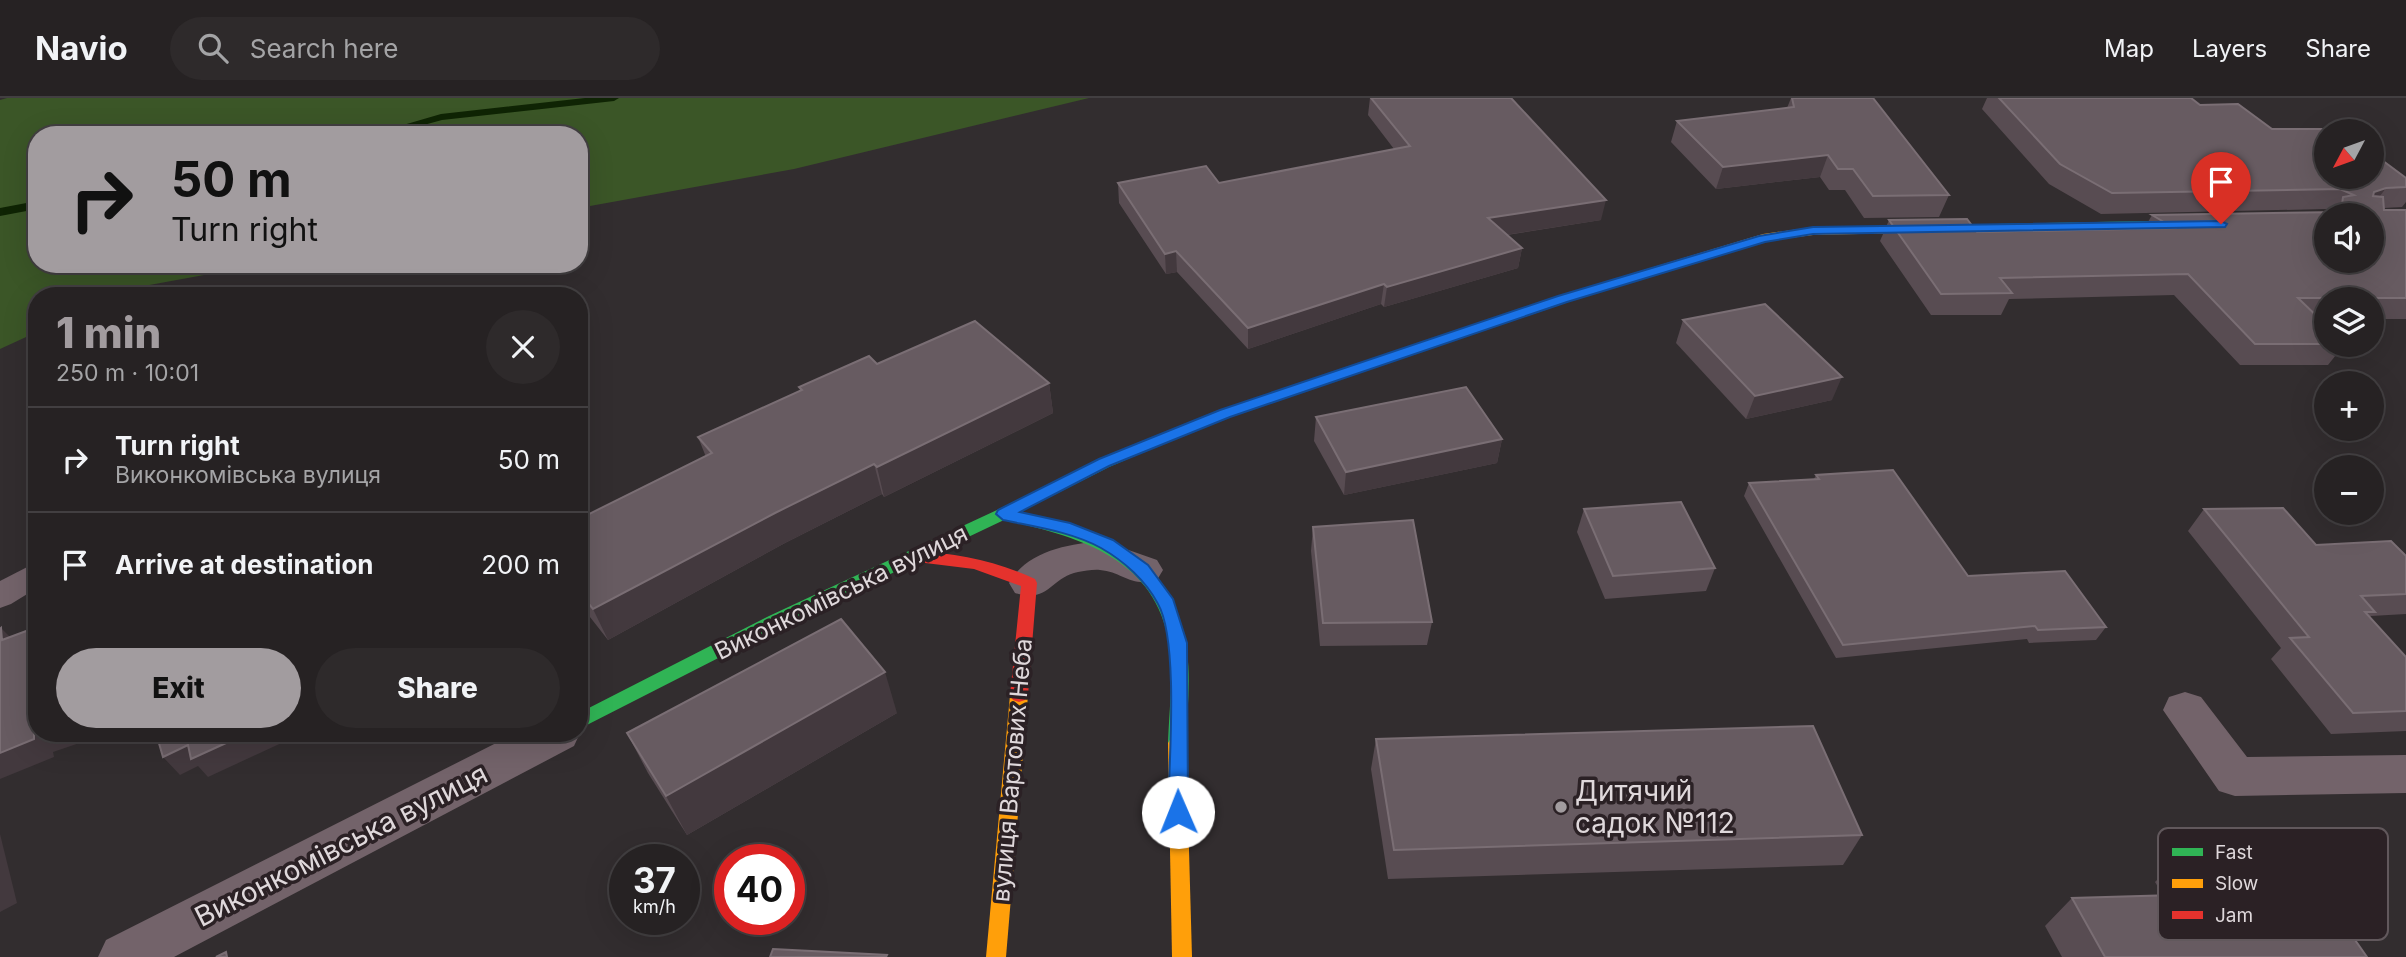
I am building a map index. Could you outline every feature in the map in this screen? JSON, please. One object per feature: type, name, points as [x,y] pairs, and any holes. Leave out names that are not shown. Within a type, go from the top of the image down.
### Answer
[{"type":"street","name":"Виконкомівська вулиця","points":[[588,717],[775,621],[1003,514],[1104,463],[1225,413],[1563,299],[1763,238],[1840,230],[2221,224]]},
{"type":"street","points":[[1003,514],[1075,531],[1107,544],[1143,569],[1167,603],[1178,643],[1177,788],[1182,957]]},
{"type":"street","points":[[910,557],[960,558],[997,566],[1029,583],[1065,559],[1103,555],[1143,569]]},
{"type":"street","name":"вулиця Вартових Неба","points":[[996,957],[1029,583]]},
{"type":"street","points":[[2185,710],[2235,777],[2406,774]]},
{"type":"street","name":"Виконкомівська вулиця","points":[[124,957],[541,742]]},
{"type":"lane","points":[[0,596],[28,579]]},
{"type":"green space","points":[[1089,98],[794,169],[588,206],[588,126],[28,126],[28,273],[215,273],[138,287],[28,287],[28,336],[0,349],[0,100]]},
{"type":"building","points":[[1371,98],[1511,98],[1606,200],[1488,218],[1522,248],[1387,287],[1384,284],[1248,328],[1176,251],[1165,254],[1118,183],[1206,166],[1219,183],[1410,146]]},
{"type":"building","points":[[1792,98],[1873,98],[1949,195],[1873,196],[1853,169],[1838,169],[1828,155],[1723,167],[1677,121],[1794,107]]},
{"type":"building","points":[[1999,98],[2191,98],[2200,105],[2238,104],[2272,129],[2314,129],[2314,189],[2340,189],[2112,193],[2060,164]]},
{"type":"building","points":[[2384,162],[2406,178],[2406,187],[2384,189]]},
{"type":"building","points":[[2340,189],[2383,189],[2374,192],[2373,196],[2383,197],[2383,203],[2342,203],[2343,197],[2354,195]]},
{"type":"building","points":[[2384,210],[2406,210],[2406,298],[2384,298],[2384,287],[2314,287],[2314,298],[2298,298],[2314,313],[2314,344],[2255,344],[2188,274],[2000,278],[2012,293],[1941,294],[1889,220],[1967,219],[1977,232],[2174,228],[2152,215],[2314,212],[2314,273],[2384,273]]},
{"type":"building","points":[[1765,304],[1842,377],[1755,396],[1683,320]]},
{"type":"building","points":[[975,321],[1049,383],[877,467],[874,464],[775,513],[593,609],[588,603],[588,515],[712,453],[698,437],[869,356],[877,364]]},
{"type":"building","points":[[1466,387],[1502,439],[1346,472],[1316,417]]},
{"type":"building","points":[[1893,470],[1968,576],[2065,571],[2106,627],[2038,630],[2035,626],[1843,645],[1749,483],[1819,479],[1816,475]]},
{"type":"building","points":[[1681,502],[1715,568],[1613,576],[1584,509]]},
{"type":"building","points":[[2283,508],[2316,545],[2391,541],[2406,556],[2406,594],[2361,596],[2375,612],[2365,612],[2406,657],[2406,711],[2353,713],[2290,638],[2309,637],[2204,509]]},
{"type":"building","points":[[1413,520],[1432,622],[1323,623],[1313,527]]},
{"type":"building","points":[[841,619],[885,672],[666,796],[627,733]]},
{"type":"building","points":[[1,628],[2,640],[28,630],[28,741],[0,753]]},
{"type":"building","points":[[1813,726],[1862,835],[1394,850],[1376,739]]},
{"type":"building","points":[[159,742],[228,742],[191,759],[188,745],[163,757]]},
{"type":"building","points":[[2158,896],[2158,940],[2355,940],[2367,957],[2105,957],[2072,898]]},
{"type":"building","points":[[773,949],[887,955],[770,957]]},
{"type":"waterway","points":[[408,126],[441,117],[614,98]]},
{"type":"waterway","points":[[0,212],[28,207]]},
{"type":"traffic: fast","points":[[1948,229],[2198,224]]},
{"type":"traffic: fast","points":[[588,717],[775,621],[1003,514],[1104,463],[1181,431]]},
{"type":"traffic: fast","points":[[1003,514],[1088,537],[1113,549],[1135,565],[1153,584],[1168,609],[1179,651],[1177,743]]},
{"type":"traffic: slow","points":[[1448,338],[1563,299],[1763,238],[1813,231],[1948,229]]},
{"type":"traffic: slow","points":[[996,957],[1019,695]]},
{"type":"traffic: slow","points":[[1177,743],[1182,957]]},
{"type":"traffic: jam","points":[[1181,431],[1225,413],[1448,338]]},
{"type":"traffic: jam","points":[[915,557],[974,563],[1029,583],[1019,695]]},
{"type":"place","name":"Дитячий садок №112","points":[[1561,807]]},
{"type":"route","points":[[1178,812],[1178,643],[1167,603],[1143,569],[1107,544],[1065,527],[1003,514],[1104,463],[1225,413],[1563,299],[1763,238],[1813,231],[1962,226],[2221,224]]}]
